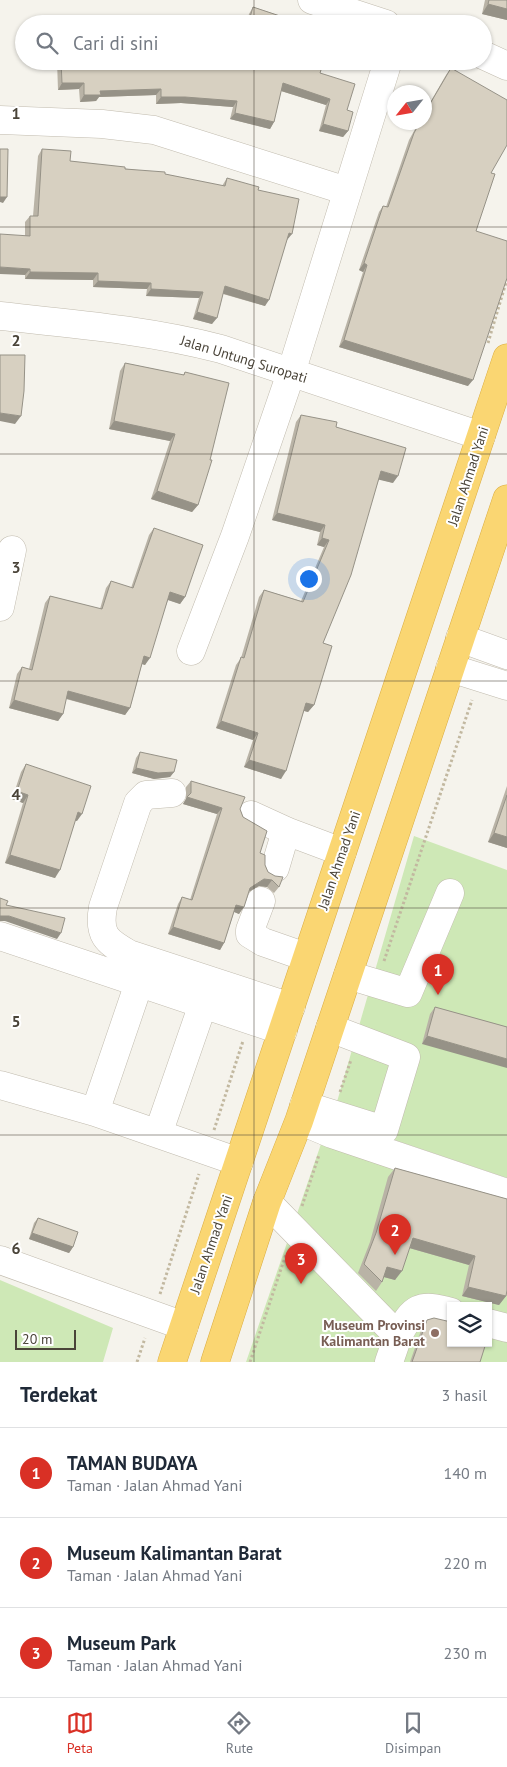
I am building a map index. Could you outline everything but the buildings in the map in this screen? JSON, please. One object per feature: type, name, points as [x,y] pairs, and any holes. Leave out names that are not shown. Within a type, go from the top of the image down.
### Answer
[{"type":"highway","name":"Jalan Ahmad Yani","points":[[172,1362],[507,358]]},
{"type":"highway","points":[[215,1362],[267,1202],[302,1113],[507,499]]},
{"type":"street","points":[[312,0],[358,15]]},
{"type":"street","points":[[492,59],[507,66]]},
{"type":"street","points":[[192,651],[235,536],[291,373],[336,235],[347,191],[385,70]]},
{"type":"street","points":[[0,120],[102,124],[154,130],[347,191]]},
{"type":"street","name":"Jalan Untung Suropati","points":[[0,316],[127,329],[182,339],[221,349],[481,436]]},
{"type":"street","points":[[0,608],[12,550]]},
{"type":"street","points":[[457,647],[507,640]]},
{"type":"street","points":[[457,647],[507,655]]},
{"type":"street","points":[[457,647],[507,670]]},
{"type":"street","points":[[457,647],[507,686]]},
{"type":"street","points":[[172,793],[146,796],[138,803],[103,906],[101,920],[107,940],[129,954],[287,1019]]},
{"type":"street","points":[[251,816],[342,852]]},
{"type":"street","points":[[275,868],[286,831]]},
{"type":"street","points":[[348,975],[408,993],[450,894]]},
{"type":"street","points":[[261,901],[250,934],[263,942],[306,957]]},
{"type":"street","points":[[0,936],[203,1004],[287,1019]]},
{"type":"street","points":[[95,1112],[139,983]]},
{"type":"street","points":[[158,1134],[203,1004]]},
{"type":"street","points":[[302,1113],[384,1130],[406,1057],[330,1028]]},
{"type":"street","points":[[0,1084],[95,1112],[240,1162]]},
{"type":"street","points":[[302,1113],[332,1134],[507,1193]]},
{"type":"street","points":[[267,1202],[398,1336]]},
{"type":"street","points":[[0,1260],[184,1326]]},
{"type":"street","points":[[389,1362],[398,1336],[410,1315],[416,1310],[431,1306],[447,1311]]},
{"type":"street","points":[[492,1324],[507,1328]]},
{"type":"green space","points":[[414,836],[507,870],[507,1178],[332,1119]]},
{"type":"green space","points":[[321,1144],[507,1205],[507,1362],[246,1362]]},
{"type":"green space","points":[[0,1280],[113,1328],[103,1362],[0,1362]]},
{"type":"place","name":"TAMAN BUDAYA","points":[[438,995]]},
{"type":"place","name":"Museum Kalimantan Barat","points":[[395,1255]]},
{"type":"place","name":"Museum Park","points":[[301,1284]]},
{"type":"place","name":"Museum Provinsi Kalimantan Barat","points":[[435,1333]]}]
